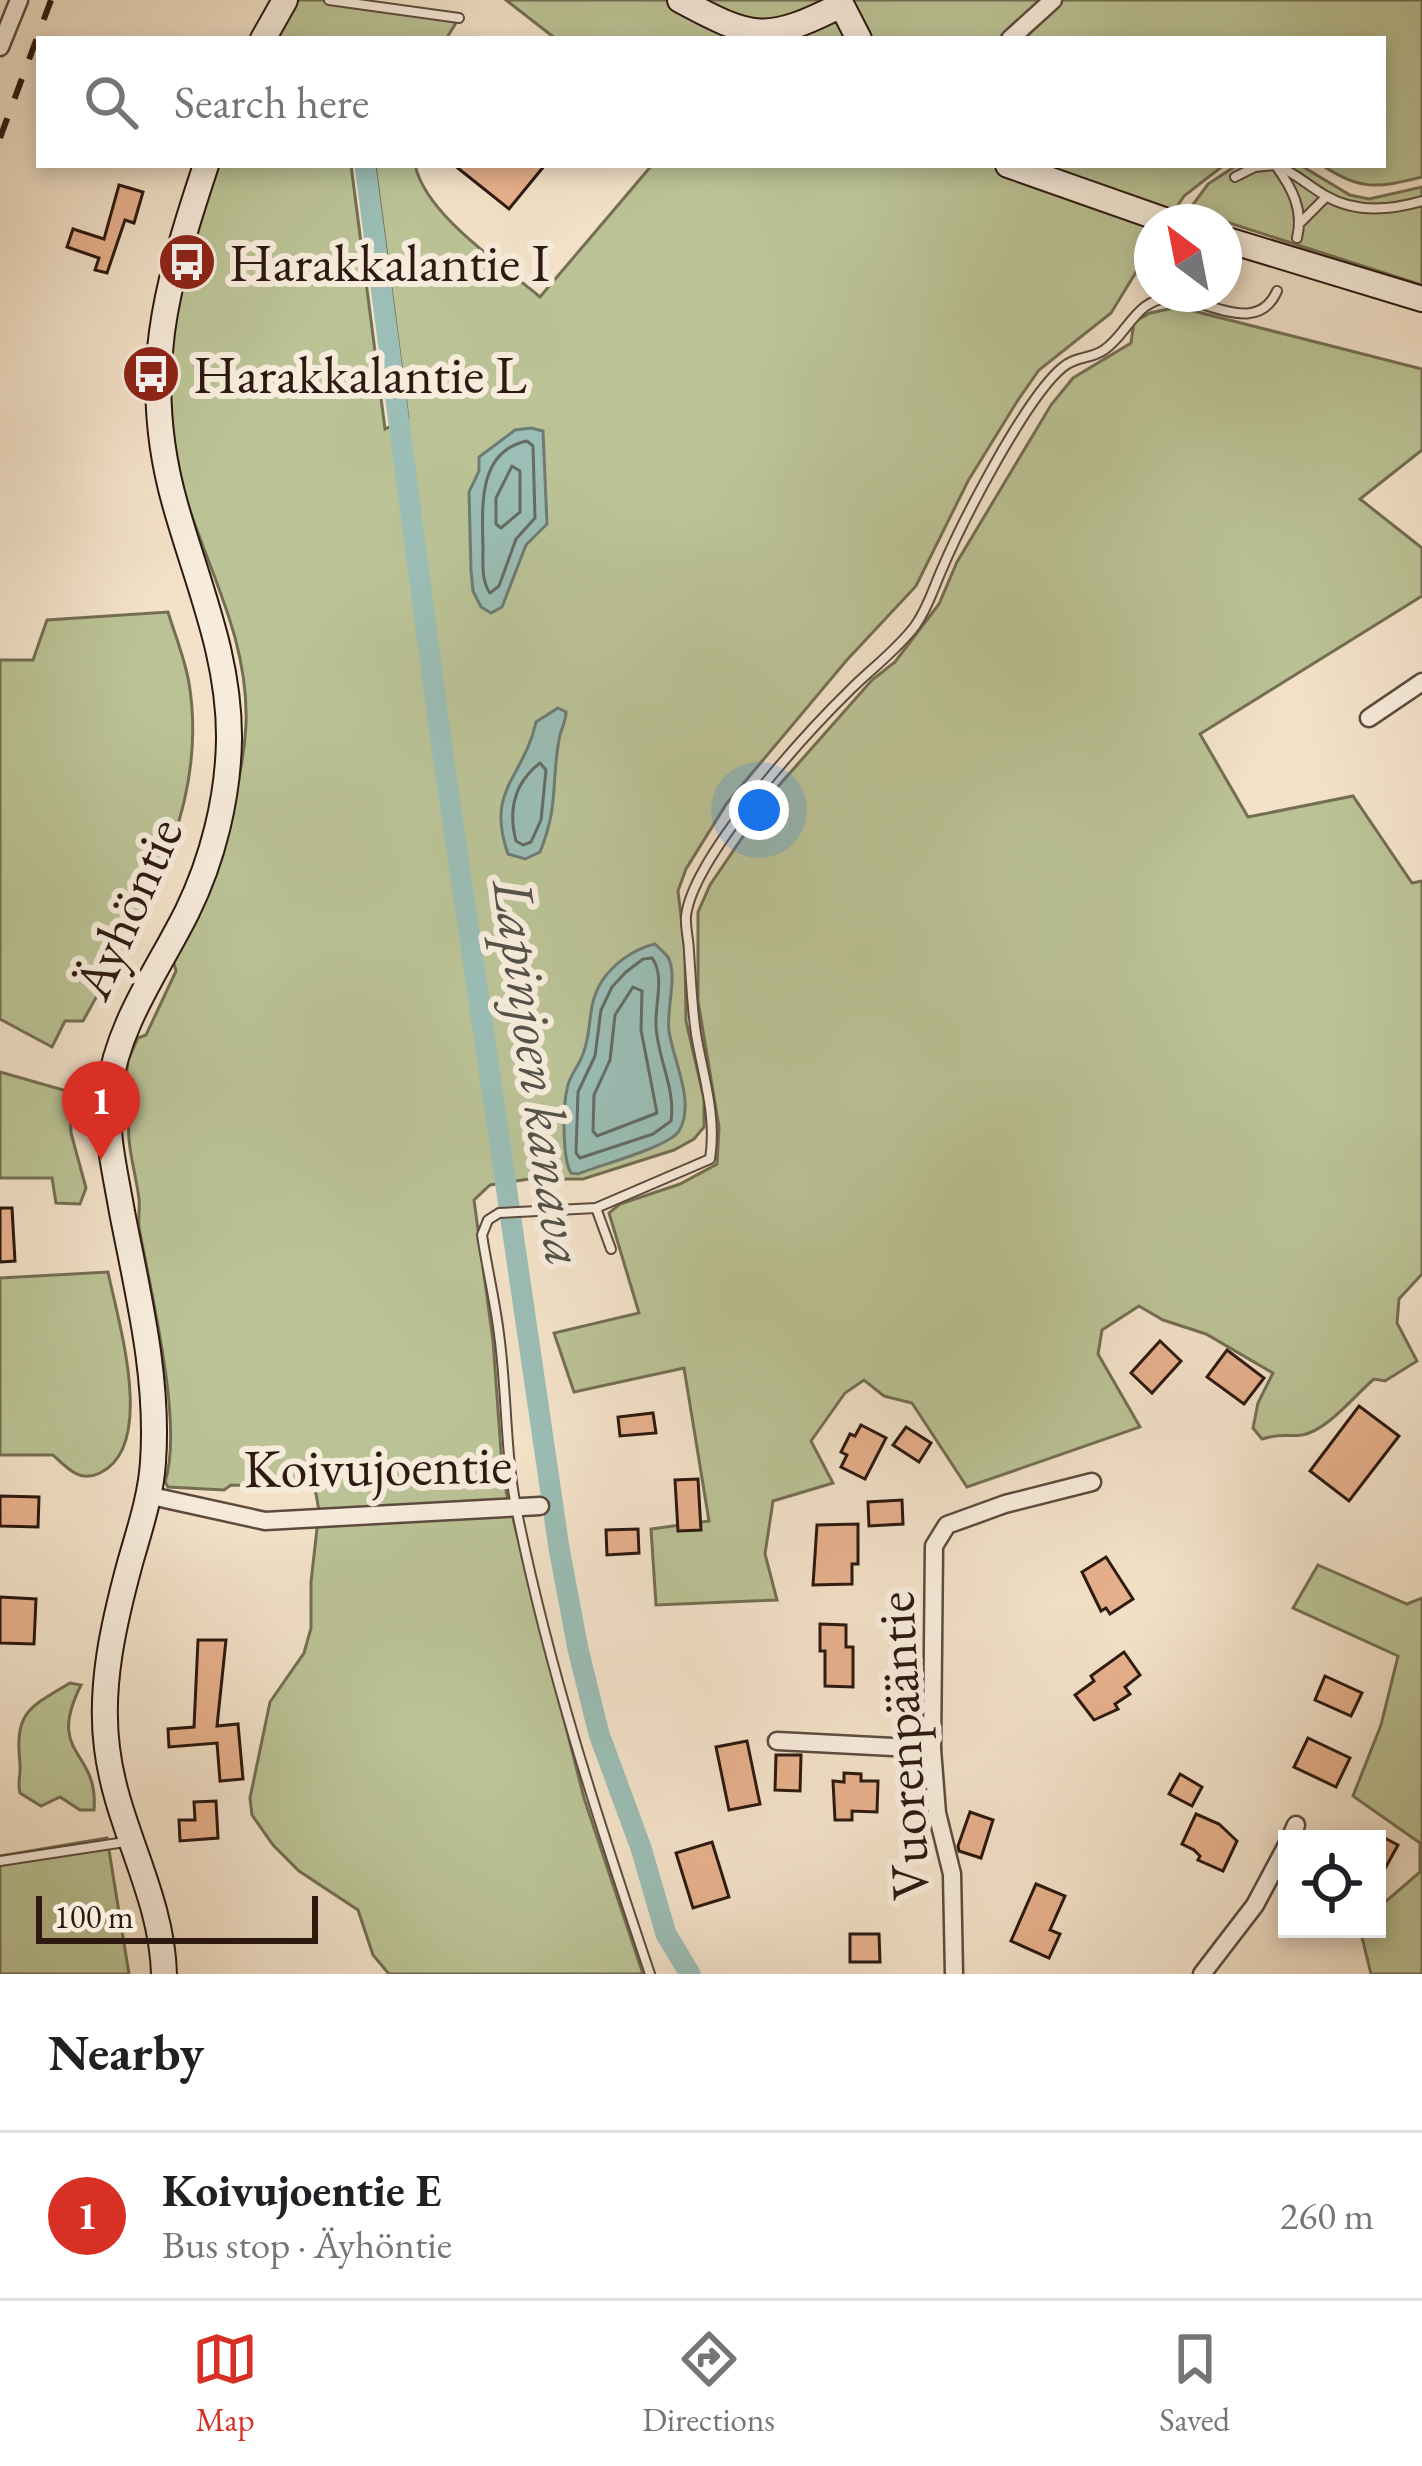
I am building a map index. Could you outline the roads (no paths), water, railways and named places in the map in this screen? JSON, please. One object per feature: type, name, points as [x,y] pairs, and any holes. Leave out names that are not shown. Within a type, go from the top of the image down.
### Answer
[{"type":"main road","points":[[265,36],[285,0]]},
{"type":"main road","points":[[680,0],[746,32],[765,34],[785,30],[840,3],[858,36]]},
{"type":"main road","name":"Äyhöntie","points":[[164,1974],[157,1916],[113,1782],[104,1717],[117,1616],[153,1465],[151,1382],[142,1312],[107,1120],[123,1036],[205,869],[225,784],[229,716],[221,655],[174,503],[156,400],[164,308],[205,168]]},
{"type":"main road","points":[[1017,168],[1134,209]]},
{"type":"main road","points":[[1242,244],[1422,299]]},
{"type":"street","points":[[0,47],[20,0]]},
{"type":"street","points":[[1013,36],[1053,0]]},
{"type":"street","points":[[1369,718],[1422,682]]},
{"type":"street","name":"Vuorenpääntie","points":[[955,1974],[952,1874],[937,1814],[932,1749],[934,1546],[947,1525],[1005,1504],[1092,1482]]},
{"type":"street","name":"Koivujoentie","points":[[147,1495],[266,1521],[540,1506]]},
{"type":"street","points":[[777,1741],[932,1749]]},
{"type":"street","points":[[1202,1974],[1255,1905],[1278,1861]]},
{"type":"lane","points":[[329,0],[459,18]]},
{"type":"lane","points":[[1235,178],[1252,168]]},
{"type":"lane","points":[[1277,168],[1295,198],[1300,224],[1297,238]]},
{"type":"lane","points":[[1283,168],[1326,196],[1357,208],[1398,208],[1422,201]]},
{"type":"lane","points":[[1300,224],[1326,196]]},
{"type":"lane","points":[[650,1974],[587,1788],[516,1506],[506,1440],[500,1336],[482,1235],[488,1220],[499,1213],[596,1208],[710,1159],[709,1096],[696,1030],[686,916],[698,880],[781,766],[912,629],[930,602],[985,484],[1064,366],[1096,356],[1121,338],[1132,316],[1145,305],[1170,298],[1231,313],[1259,313],[1277,291]]},
{"type":"lane","points":[[596,1208],[611,1250]]},
{"type":"lane","points":[[0,1862],[133,1841]]},
{"type":"water","points":[[515,430],[543,431],[547,524],[526,545],[502,607],[491,613],[481,607],[473,591],[469,492],[479,471],[479,457]]},
{"type":"water","points":[[558,708],[566,716],[550,821],[540,852],[525,859],[508,854],[502,832],[504,798],[536,722]]},
{"type":"water","points":[[655,944],[671,965],[669,1031],[684,1095],[684,1120],[679,1131],[662,1143],[571,1173],[565,1145],[566,1097],[586,1045],[597,990],[619,963]]},
{"type":"waterway","name":"Lapinjoen kanava","points":[[365,168],[440,734],[559,1548],[599,1734],[641,1848],[666,1934],[690,1974]]},
{"type":"railway","points":[[38,36],[51,0]]},
{"type":"railway","points":[[0,138],[36,41]]},
{"type":"place","name":"Harakkalantie I","points":[[187,262]]},
{"type":"place","name":"Harakkalantie L","points":[[151,374]]},
{"type":"place","name":"Koivujoentie E","points":[[101,1160]]}]
